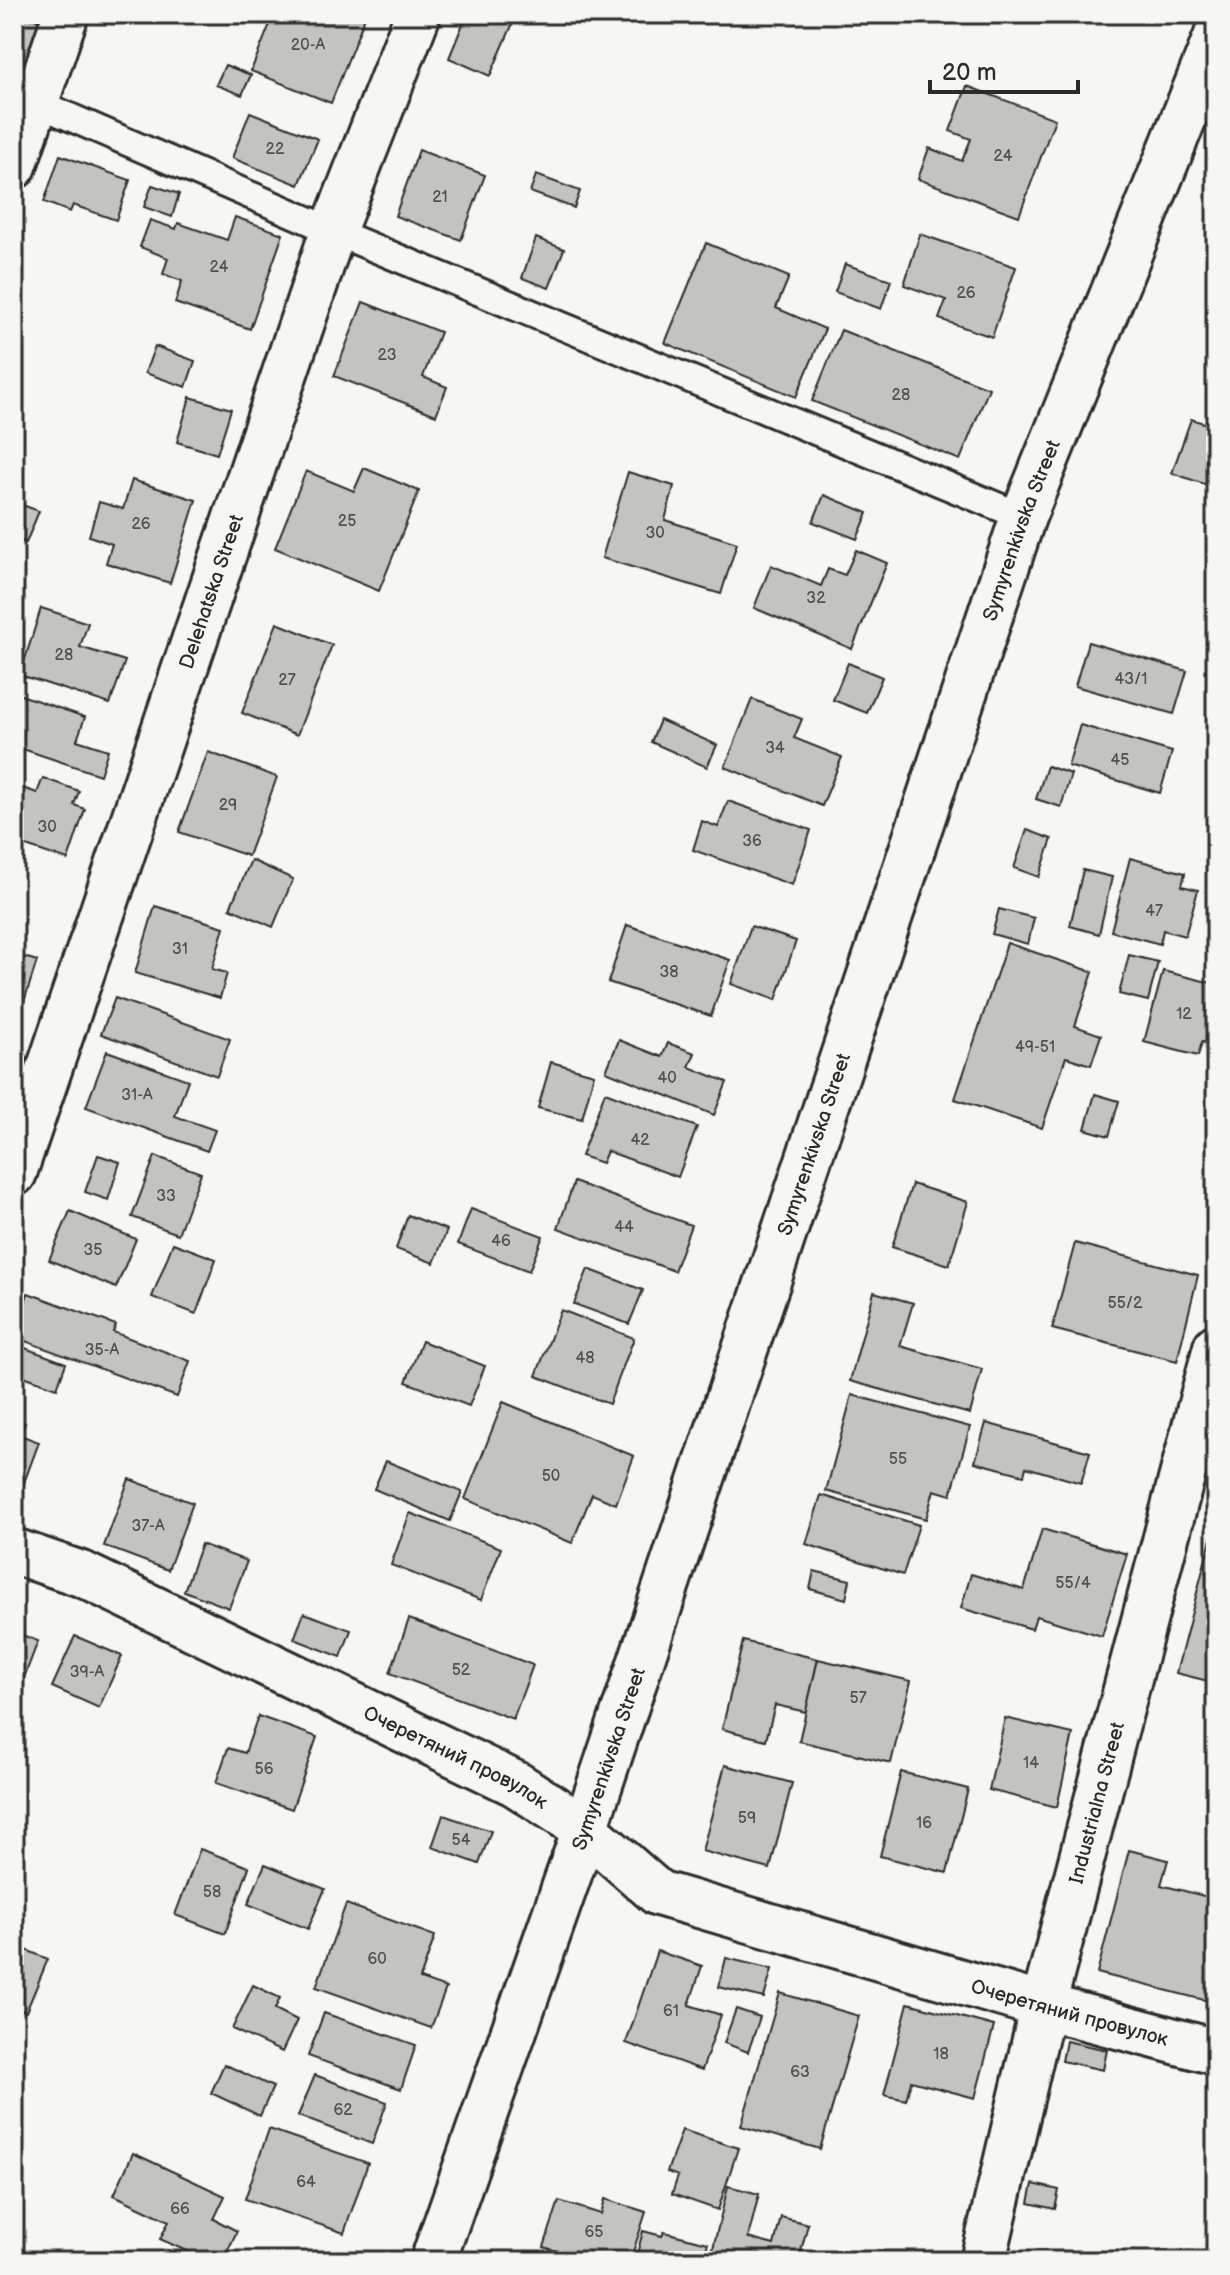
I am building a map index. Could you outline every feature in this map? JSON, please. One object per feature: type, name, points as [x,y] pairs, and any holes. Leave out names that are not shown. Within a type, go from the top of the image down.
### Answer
[{"type":"street","points":[[14,166],[66,14]]},
{"type":"street","name":"Delehatska Street","points":[[14,1173],[333,231],[418,14]]},
{"type":"street","name":"Symyrenkivska Street","points":[[433,2261],[585,1829],[1023,517],[1216,38]]},
{"type":"street","name":"Industrialna Street","points":[[983,2261],[1043,2006],[1216,1347]]},
{"type":"street","name":"Очеретяний провулок","points":[[14,1551],[84,1575],[516,1784],[585,1829],[658,1893],[1043,2006],[1216,2052]]},
{"type":"lane","points":[[35,102],[333,231],[1023,517]]},
{"type":"building","points":[[14,14],[46,22],[32,63],[14,57]]},
{"type":"building","points":[[274,14],[282,17],[284,14],[366,14],[331,103],[251,71]]},
{"type":"building","points":[[467,14],[517,14],[490,76],[449,58]]},
{"type":"building","points":[[225,65],[251,75],[242,95],[216,85]]},
{"type":"building","points":[[967,86],[1055,119],[1019,216],[918,179],[929,148],[962,161],[971,139],[950,131]]},
{"type":"building","points":[[250,112],[318,139],[299,185],[232,158]]},
{"type":"building","points":[[419,150],[485,175],[461,240],[395,216]]},
{"type":"building","points":[[60,155],[130,180],[116,220],[73,205],[70,212],[44,202]]},
{"type":"building","points":[[536,175],[580,191],[574,208],[530,192]]},
{"type":"building","points":[[152,185],[179,194],[172,217],[144,207]]},
{"type":"building","points":[[235,217],[283,234],[250,329],[175,303],[182,281],[163,274],[168,258],[140,247],[150,220],[176,229],[178,223],[227,240]]},
{"type":"building","points":[[920,234],[1016,267],[992,337],[939,319],[946,300],[904,285]]},
{"type":"building","points":[[536,238],[564,249],[549,288],[522,278]]},
{"type":"building","points":[[706,243],[789,277],[776,308],[825,329],[796,397],[665,343]]},
{"type":"building","points":[[845,264],[891,280],[881,309],[835,292]]},
{"type":"building","points":[[363,302],[440,332],[423,377],[447,387],[436,415],[334,376]]},
{"type":"building","points":[[841,330],[989,388],[960,460],[812,401]]},
{"type":"building","points":[[155,346],[195,361],[186,387],[145,373]]},
{"type":"building","points":[[190,397],[231,409],[217,454],[177,442]]},
{"type":"building","points":[[1191,419],[1216,427],[1216,488],[1172,473]]},
{"type":"building","points":[[364,468],[419,491],[379,591],[275,548],[306,471],[354,491]]},
{"type":"building","points":[[628,472],[674,486],[665,520],[737,543],[721,594],[602,558]]},
{"type":"building","points":[[132,480],[196,500],[170,583],[106,563],[112,544],[89,536],[99,502],[123,509]]},
{"type":"building","points":[[824,495],[868,513],[857,539],[813,522]]},
{"type":"building","points":[[14,502],[39,511],[26,543],[14,538]]},
{"type":"building","points":[[856,550],[887,563],[852,649],[754,608],[771,565],[821,586],[828,569],[845,575]]},
{"type":"building","points":[[41,608],[88,623],[80,647],[125,661],[110,704],[20,675]]},
{"type":"building","points":[[277,623],[332,645],[297,735],[242,713]]},
{"type":"building","points":[[1088,642],[1187,671],[1174,714],[1075,686]]},
{"type":"building","points":[[848,663],[882,677],[867,713],[833,700]]},
{"type":"building","points":[[15,693],[85,717],[77,740],[108,750],[100,775],[14,746]]},
{"type":"building","points":[[752,699],[802,719],[794,738],[842,757],[822,806],[725,767]]},
{"type":"building","points":[[660,720],[717,745],[707,767],[651,742]]},
{"type":"building","points":[[1080,725],[1172,752],[1160,793],[1068,766]]},
{"type":"building","points":[[208,752],[277,777],[248,856],[179,832]]},
{"type":"building","points":[[1047,766],[1071,774],[1061,807],[1036,799]]},
{"type":"building","points":[[43,778],[79,791],[74,805],[85,809],[68,860],[14,842],[14,785],[37,793]]},
{"type":"building","points":[[728,801],[811,830],[792,885],[693,850],[702,821],[718,827]]},
{"type":"building","points":[[1027,830],[1052,839],[1039,877],[1014,868]]},
{"type":"building","points":[[1130,858],[1185,873],[1182,886],[1198,890],[1185,936],[1163,930],[1160,944],[1111,931]]},
{"type":"building","points":[[251,860],[293,879],[273,927],[230,908]]},
{"type":"building","points":[[1083,870],[1112,877],[1099,934],[1070,926]]},
{"type":"building","points":[[155,906],[224,927],[212,969],[227,973],[220,998],[135,973]]},
{"type":"building","points":[[999,909],[1034,918],[1028,944],[992,934]]},
{"type":"building","points":[[627,925],[730,960],[711,1016],[608,982]]},
{"type":"building","points":[[751,926],[796,941],[776,1000],[731,984]]},
{"type":"building","points":[[1007,943],[1093,972],[1075,1026],[1101,1035],[1091,1065],[1066,1057],[1042,1128],[955,1099]]},
{"type":"building","points":[[14,954],[37,961],[22,1008],[14,1005]]},
{"type":"building","points":[[1129,955],[1158,962],[1148,1001],[1119,994]]},
{"type":"building","points":[[1163,971],[1216,984],[1216,1045],[1202,1042],[1198,1056],[1144,1042]]},
{"type":"building","points":[[115,998],[230,1039],[217,1076],[101,1034]]},
{"type":"building","points":[[619,1040],[662,1057],[668,1043],[695,1053],[689,1067],[727,1082],[714,1115],[606,1071]]},
{"type":"building","points":[[107,1051],[188,1080],[175,1116],[215,1130],[207,1151],[86,1107]]},
{"type":"building","points":[[551,1062],[594,1074],[582,1119],[538,1108]]},
{"type":"building","points":[[605,1092],[697,1127],[678,1177],[607,1151],[602,1163],[581,1156]]},
{"type":"building","points":[[1095,1094],[1119,1101],[1109,1136],[1085,1129]]},
{"type":"building","points":[[98,1155],[120,1162],[108,1200],[85,1192]]},
{"type":"building","points":[[155,1156],[201,1173],[178,1234],[132,1217]]},
{"type":"building","points":[[574,1182],[691,1225],[674,1271],[558,1228]]},
{"type":"building","points":[[912,1184],[968,1202],[949,1265],[892,1247]]},
{"type":"building","points":[[471,1209],[543,1236],[529,1271],[458,1244]]},
{"type":"building","points":[[70,1211],[136,1239],[116,1288],[49,1260]]},
{"type":"building","points":[[408,1215],[447,1230],[434,1263],[396,1249]]},
{"type":"building","points":[[173,1243],[216,1259],[196,1314],[152,1297]]},
{"type":"building","points":[[1075,1243],[1198,1275],[1177,1361],[1052,1329]]},
{"type":"building","points":[[588,1269],[643,1290],[629,1324],[574,1304]]},
{"type":"building","points":[[874,1292],[913,1303],[900,1346],[982,1369],[970,1414],[850,1381]]},
{"type":"building","points":[[28,1293],[116,1325],[113,1332],[190,1361],[177,1397],[14,1337]]},
{"type":"building","points":[[561,1310],[634,1338],[609,1404],[536,1376]]},
{"type":"building","points":[[422,1341],[485,1366],[469,1406],[406,1382]]},
{"type":"building","points":[[14,1344],[66,1363],[57,1388],[18,1374],[14,1384]]},
{"type":"building","points":[[852,1395],[970,1427],[951,1495],[934,1490],[926,1519],[826,1491]]},
{"type":"building","points":[[503,1402],[634,1456],[616,1504],[592,1494],[572,1543],[465,1499]]},
{"type":"building","points":[[14,1419],[25,1423],[20,1435],[39,1442],[16,1504],[14,1503]]},
{"type":"building","points":[[986,1423],[1090,1452],[1081,1483],[1026,1467],[1024,1475],[975,1462]]},
{"type":"building","points":[[386,1461],[462,1492],[450,1521],[374,1489]]},
{"type":"building","points":[[129,1479],[193,1503],[168,1570],[104,1546]]},
{"type":"building","points":[[821,1495],[919,1525],[903,1575],[806,1544]]},
{"type":"building","points":[[410,1513],[501,1548],[481,1600],[391,1565]]},
{"type":"building","points":[[1042,1529],[1127,1554],[1102,1636],[1036,1616],[1032,1629],[961,1608],[971,1574],[1024,1590]]},
{"type":"building","points":[[1212,1535],[1216,1536],[1216,1683],[1176,1673]]},
{"type":"building","points":[[201,1544],[247,1561],[229,1608],[184,1591]]},
{"type":"building","points":[[814,1571],[850,1580],[846,1599],[810,1589]]},
{"type":"building","points":[[304,1613],[351,1630],[341,1657],[294,1639]]},
{"type":"building","points":[[409,1619],[533,1665],[513,1719],[390,1673]]},
{"type":"building","points":[[14,1632],[38,1641],[22,1683],[14,1680]]},
{"type":"building","points":[[75,1636],[122,1656],[99,1708],[52,1687]]},
{"type":"building","points":[[743,1641],[818,1659],[806,1712],[775,1705],[766,1740],[722,1729]]},
{"type":"building","points":[[818,1659],[911,1681],[891,1763],[799,1741]]},
{"type":"building","points":[[258,1716],[317,1737],[292,1809],[216,1783],[228,1748],[245,1753]]},
{"type":"building","points":[[1005,1718],[1073,1734],[1057,1807],[989,1790]]},
{"type":"building","points":[[725,1765],[792,1783],[770,1869],[702,1851]]},
{"type":"building","points":[[901,1772],[968,1789],[947,1873],[880,1856]]},
{"type":"building","points":[[443,1815],[491,1831],[479,1864],[432,1847]]},
{"type":"building","points":[[200,1849],[249,1867],[225,1934],[175,1915]]},
{"type":"building","points":[[1129,1850],[1168,1860],[1161,1885],[1216,1899],[1216,2003],[1097,1973]]},
{"type":"building","points":[[265,1864],[325,1889],[308,1929],[248,1904]]},
{"type":"building","points":[[346,1904],[435,1936],[420,1979],[446,1988],[431,2028],[316,1987]]},
{"type":"building","points":[[14,1945],[48,1959],[26,2012],[14,2007]]},
{"type":"building","points":[[657,1951],[702,1966],[689,2005],[721,2015],[702,2070],[626,2043]]},
{"type":"building","points":[[726,1958],[772,1969],[764,1998],[719,1987]]},
{"type":"building","points":[[253,1985],[280,1998],[275,2009],[297,2020],[282,2052],[232,2029]]},
{"type":"building","points":[[780,1993],[859,2016],[820,2149],[741,2126]]},
{"type":"building","points":[[908,2003],[994,2026],[975,2098],[911,2081],[906,2100],[884,2095]]},
{"type":"building","points":[[736,2009],[760,2017],[748,2052],[724,2043]]},
{"type":"building","points":[[324,2013],[416,2045],[401,2089],[308,2056]]},
{"type":"building","points":[[1066,2041],[1107,2050],[1103,2070],[1062,2061]]},
{"type":"building","points":[[224,2064],[273,2087],[260,2116],[211,2093]]},
{"type":"building","points":[[315,2075],[387,2102],[372,2144],[298,2116]]},
{"type":"building","points":[[269,2129],[368,2163],[344,2233],[245,2199]]},
{"type":"building","points":[[682,2130],[738,2148],[718,2210],[672,2194],[678,2176],[667,2172]]},
{"type":"building","points":[[133,2153],[225,2196],[214,2219],[237,2231],[223,2261],[208,2261],[160,2239],[169,2221],[114,2195]]},
{"type":"building","points":[[1033,2184],[1059,2190],[1055,2209],[1029,2203]]},
{"type":"building","points":[[728,2186],[759,2194],[748,2238],[774,2245],[781,2217],[808,2224],[801,2251],[834,2261],[710,2261]]},
{"type":"building","points":[[605,2199],[646,2212],[630,2261],[586,2261],[544,2247],[559,2201],[601,2214]]},
{"type":"building","points":[[643,2231],[662,2236],[664,2232],[708,2243],[703,2261],[654,2261],[655,2258],[637,2254]]}]
